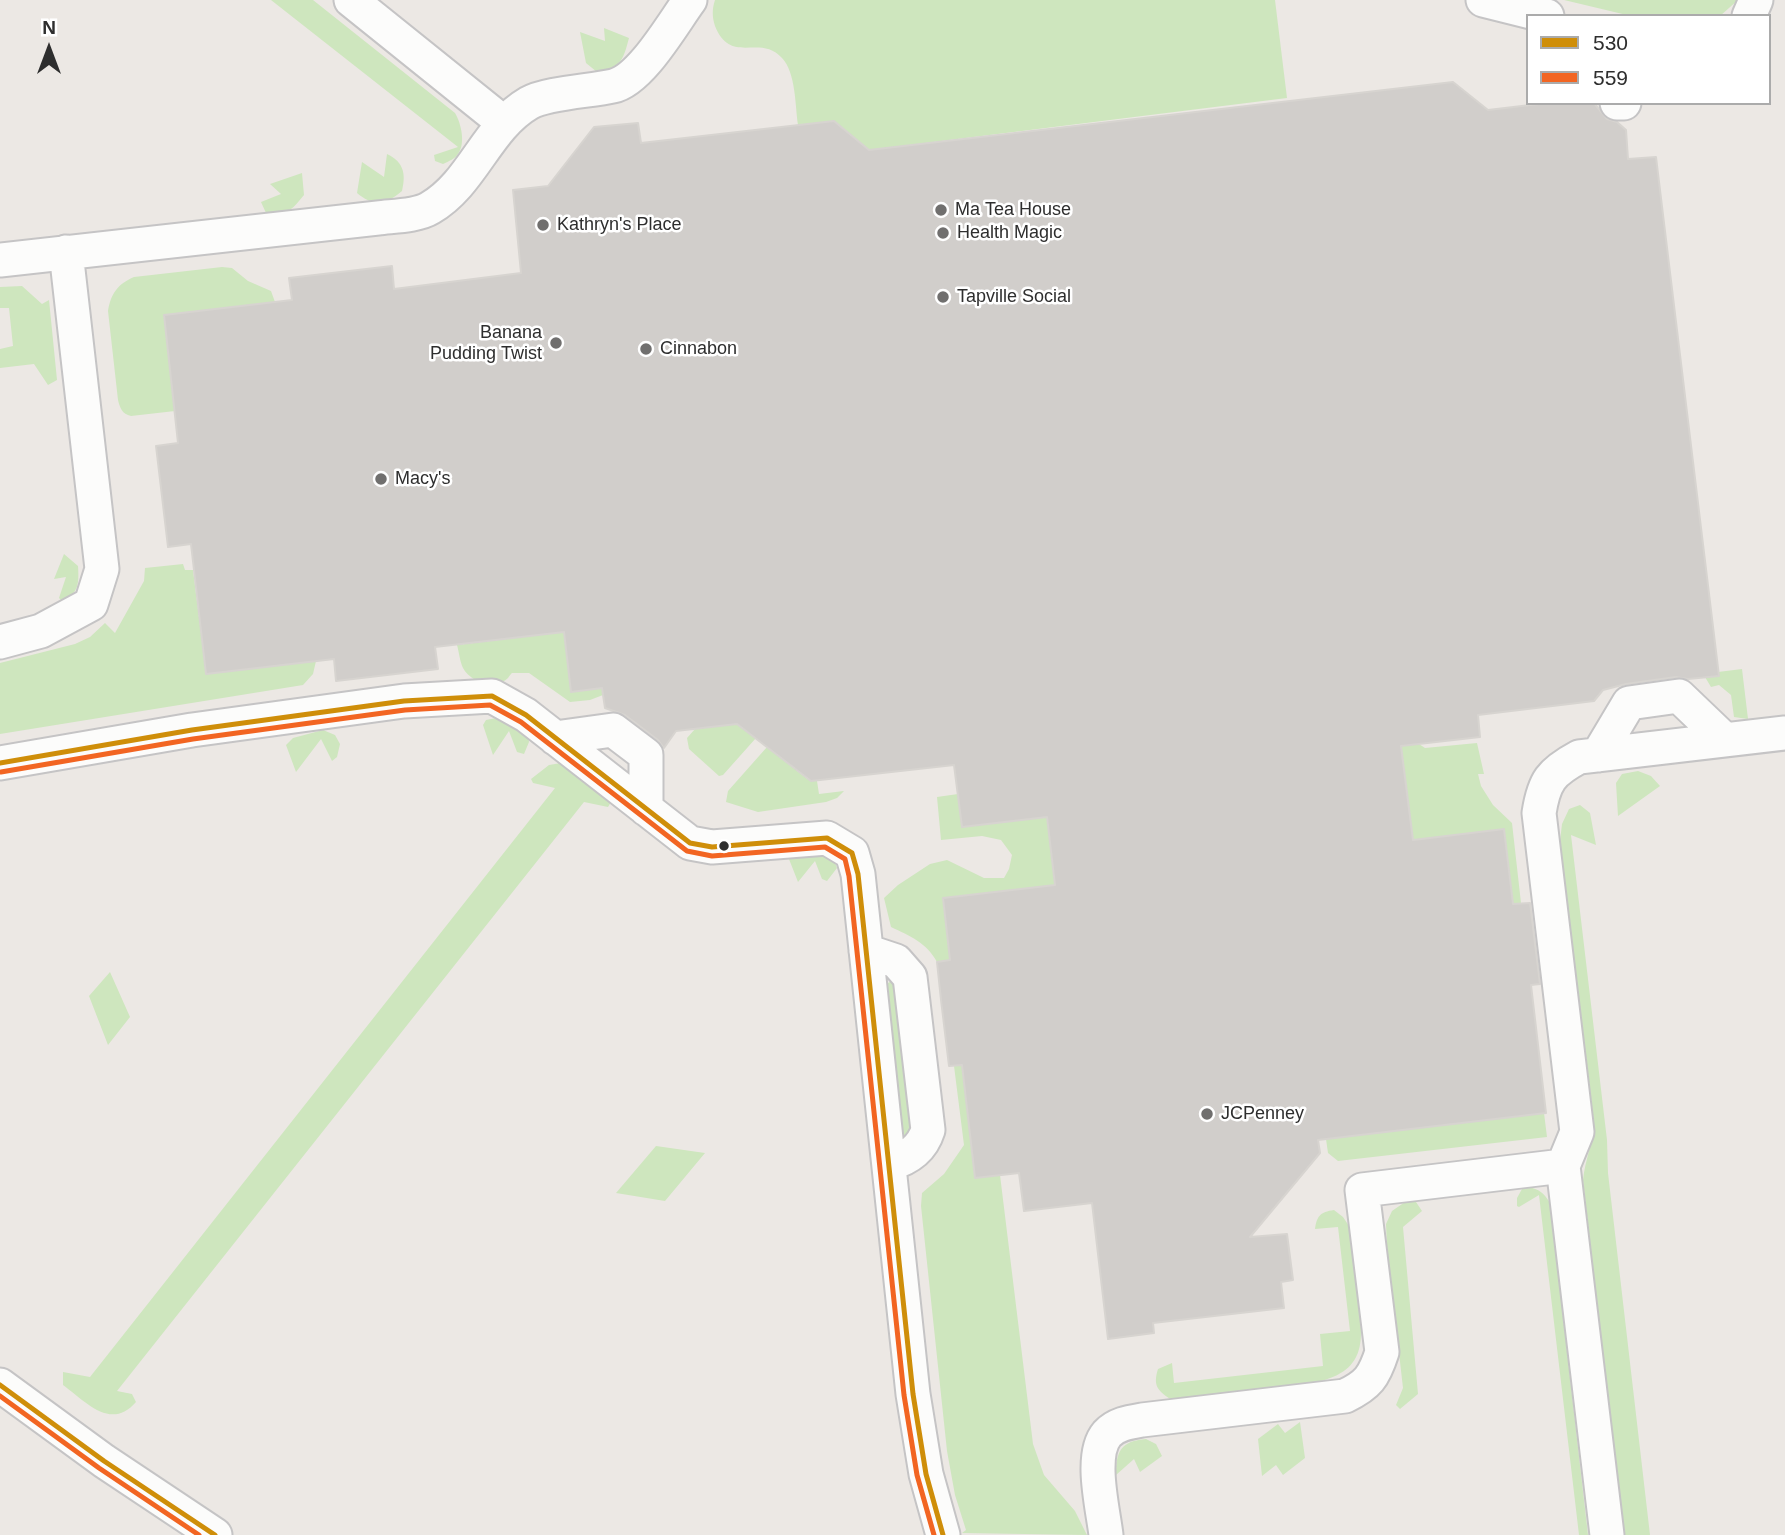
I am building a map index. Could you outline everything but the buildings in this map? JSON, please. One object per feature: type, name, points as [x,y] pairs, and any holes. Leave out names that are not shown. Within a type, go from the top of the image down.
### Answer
[{"type":"street","points":[[351,0],[504,123]]},
{"type":"street","points":[[0,260],[378,219],[428,209],[455,188],[504,123],[530,102],[616,86],[632,76],[645,64],[690,0]]},
{"type":"street","points":[[1483,0],[1537,9]]},
{"type":"street","points":[[0,642],[41,631],[91,604],[102,569],[66,252]]},
{"type":"street","points":[[0,763],[180,732],[404,701],[492,696],[526,715],[555,738],[612,730],[646,755],[646,809],[690,843],[712,846],[827,838],[852,853],[858,874],[913,1394],[926,1474],[943,1535]]},
{"type":"street","points":[[1598,755],[1629,703],[1679,696],[1725,740]]},
{"type":"street","points":[[1606,1535],[1563,1166],[1577,1132],[1539,813],[1542,793],[1550,776],[1579,757],[1785,733]]},
{"type":"street","points":[[1105,1535],[1097,1462],[1100,1446],[1108,1433],[1121,1424],[1345,1396],[1363,1388],[1376,1371],[1382,1352],[1362,1190],[1563,1166]]},
{"type":"street","points":[[0,1385],[104,1461],[214,1535]]},
{"type":"green space","points":[[271,0],[313,0],[455,113],[461,127],[462,139],[457,156],[443,164],[435,161],[434,155],[458,147]]},
{"type":"green space","points":[[715,0],[1275,0],[1287,98],[869,150],[834,121],[798,125],[787,64],[773,51],[737,47],[722,38],[713,19]]},
{"type":"green space","points":[[1564,0],[1738,0],[1722,14],[1623,14]]},
{"type":"green space","points":[[604,28],[629,38],[620,62],[597,72],[586,63],[580,32],[605,41]]},
{"type":"green space","points":[[387,154],[397,161],[402,169],[402,191],[391,199],[374,202],[357,193],[362,162],[384,177]]},
{"type":"green space","points":[[302,173],[304,195],[296,205],[284,213],[266,213],[261,202],[281,194],[270,184]]},
{"type":"green space","points":[[232,268],[248,281],[271,291],[275,302],[164,315],[175,411],[131,416],[125,414],[118,400],[108,311],[116,290],[134,277]]},
{"type":"green space","points":[[22,286],[42,304],[49,300],[57,380],[48,385],[34,364],[0,368],[0,349],[13,346],[9,308],[0,308],[0,287]]},
{"type":"green space","points":[[64,554],[78,566],[78,578],[75,591],[62,601],[59,598],[66,577],[54,579]]},
{"type":"green space","points":[[183,564],[185,570],[193,570],[206,673],[316,661],[313,674],[303,685],[0,734],[0,663],[75,644],[90,637],[105,623],[115,633],[144,581],[145,568]]},
{"type":"green space","points":[[564,632],[571,691],[602,688],[603,695],[590,700],[570,702],[529,673],[512,673],[499,684],[481,683],[466,673],[457,645]]},
{"type":"green space","points":[[1742,669],[1748,719],[1734,717],[1731,695],[1719,685],[1711,687],[1705,677],[1718,672]]},
{"type":"green space","points":[[505,719],[528,735],[529,742],[524,754],[517,752],[509,731],[493,755],[483,725],[486,720]]},
{"type":"green space","points":[[737,724],[756,738],[723,775],[719,776],[689,749],[687,738],[695,729]]},
{"type":"green space","points":[[323,730],[335,735],[340,744],[337,757],[332,761],[321,739],[296,772],[286,745],[293,738]]},
{"type":"green space","points":[[1477,743],[1484,774],[1478,774],[1481,786],[1493,805],[1512,823],[1521,903],[1513,904],[1413,840],[1401,746],[1419,744],[1425,748]]},
{"type":"green space","points":[[767,747],[810,781],[817,781],[819,794],[844,791],[837,798],[826,802],[758,812],[726,802],[728,791]]},
{"type":"green space","points":[[561,763],[611,802],[608,807],[584,802],[117,1391],[132,1394],[136,1402],[127,1410],[108,1414],[81,1399],[63,1385],[63,1372],[90,1377],[555,788],[533,783],[531,779],[549,765]]},
{"type":"green space","points":[[1638,771],[1651,776],[1660,786],[1618,816],[1616,783],[1622,774]]},
{"type":"green space","points":[[958,794],[962,827],[1047,817],[1055,885],[943,898],[950,960],[937,962],[923,945],[891,927],[884,898],[898,885],[930,864],[947,860],[984,878],[1004,878],[1012,855],[1001,840],[982,836],[941,840],[937,797]]},
{"type":"green space","points":[[1580,805],[1590,813],[1596,845],[1571,835],[1650,1535],[1623,1535],[1583,1180],[1594,1123],[1560,841],[1562,824],[1569,809]]},
{"type":"green space","points":[[818,847],[834,860],[837,868],[827,881],[822,879],[815,861],[798,882],[787,854]]},
{"type":"green space","points":[[110,972],[130,1017],[108,1045],[89,996]]},
{"type":"green space","points":[[892,980],[895,984],[916,1132],[911,1140],[903,1136],[887,984]]},
{"type":"green space","points":[[962,1065],[975,1177],[1000,1175],[1033,1444],[1044,1475],[1075,1511],[1087,1535],[962,1533],[966,1530],[955,1495],[947,1451],[921,1206],[922,1193],[944,1174],[964,1145],[954,1066]]},
{"type":"green space","points":[[1544,1113],[1547,1137],[1338,1161],[1328,1153],[1326,1139]]},
{"type":"green space","points":[[656,1146],[705,1153],[665,1201],[616,1193]]},
{"type":"green space","points":[[1528,1187],[1541,1192],[1550,1203],[1588,1535],[1579,1535],[1539,1195],[1517,1206],[1517,1198],[1522,1189]]},
{"type":"green space","points":[[1405,1202],[1416,1202],[1422,1211],[1403,1227],[1418,1394],[1400,1409],[1396,1405],[1403,1388],[1386,1224],[1392,1211]]},
{"type":"green space","points":[[1334,1210],[1349,1226],[1361,1321],[1360,1347],[1356,1358],[1348,1367],[1321,1381],[1170,1399],[1162,1393],[1156,1383],[1158,1369],[1172,1363],[1174,1383],[1323,1366],[1320,1334],[1350,1331],[1338,1227],[1315,1229],[1320,1215]]},
{"type":"green space","points":[[1300,1422],[1305,1458],[1283,1475],[1276,1465],[1262,1476],[1258,1439],[1278,1424],[1285,1433]]},
{"type":"green space","points":[[1146,1439],[1156,1444],[1162,1456],[1140,1472],[1134,1459],[1116,1475],[1117,1460],[1122,1449],[1131,1442]]},
{"type":"transit line","name":"530","points":[[0,763],[192,730],[404,701],[492,696],[526,715],[690,843],[712,847],[827,838],[852,853],[858,874],[913,1394],[926,1474],[943,1535]]},
{"type":"transit line","name":"559","points":[[1,772],[193,739],[405,710],[490,705],[521,722],[687,851],[712,856],[825,847],[845,859],[849,876],[904,1395],[917,1475],[934,1535]]},
{"type":"transit line","name":"530","points":[[0,1385],[104,1461],[215,1535]]},
{"type":"transit line","name":"559","points":[[0,1396],[99,1468],[199,1535]]},
{"type":"place","name":"Ma Tea House","points":[[941,210]]},
{"type":"place","name":"Kathryn's Place","points":[[543,225]]},
{"type":"place","name":"Health Magic","points":[[943,233]]},
{"type":"place","name":"Tapville Social","points":[[943,297]]},
{"type":"place","name":"Banana Pudding Twist","points":[[556,343]]},
{"type":"place","name":"Cinnabon","points":[[646,349]]},
{"type":"place","name":"Macy's","points":[[381,479]]},
{"type":"place","name":"JCPenney","points":[[1207,1114]]}]
